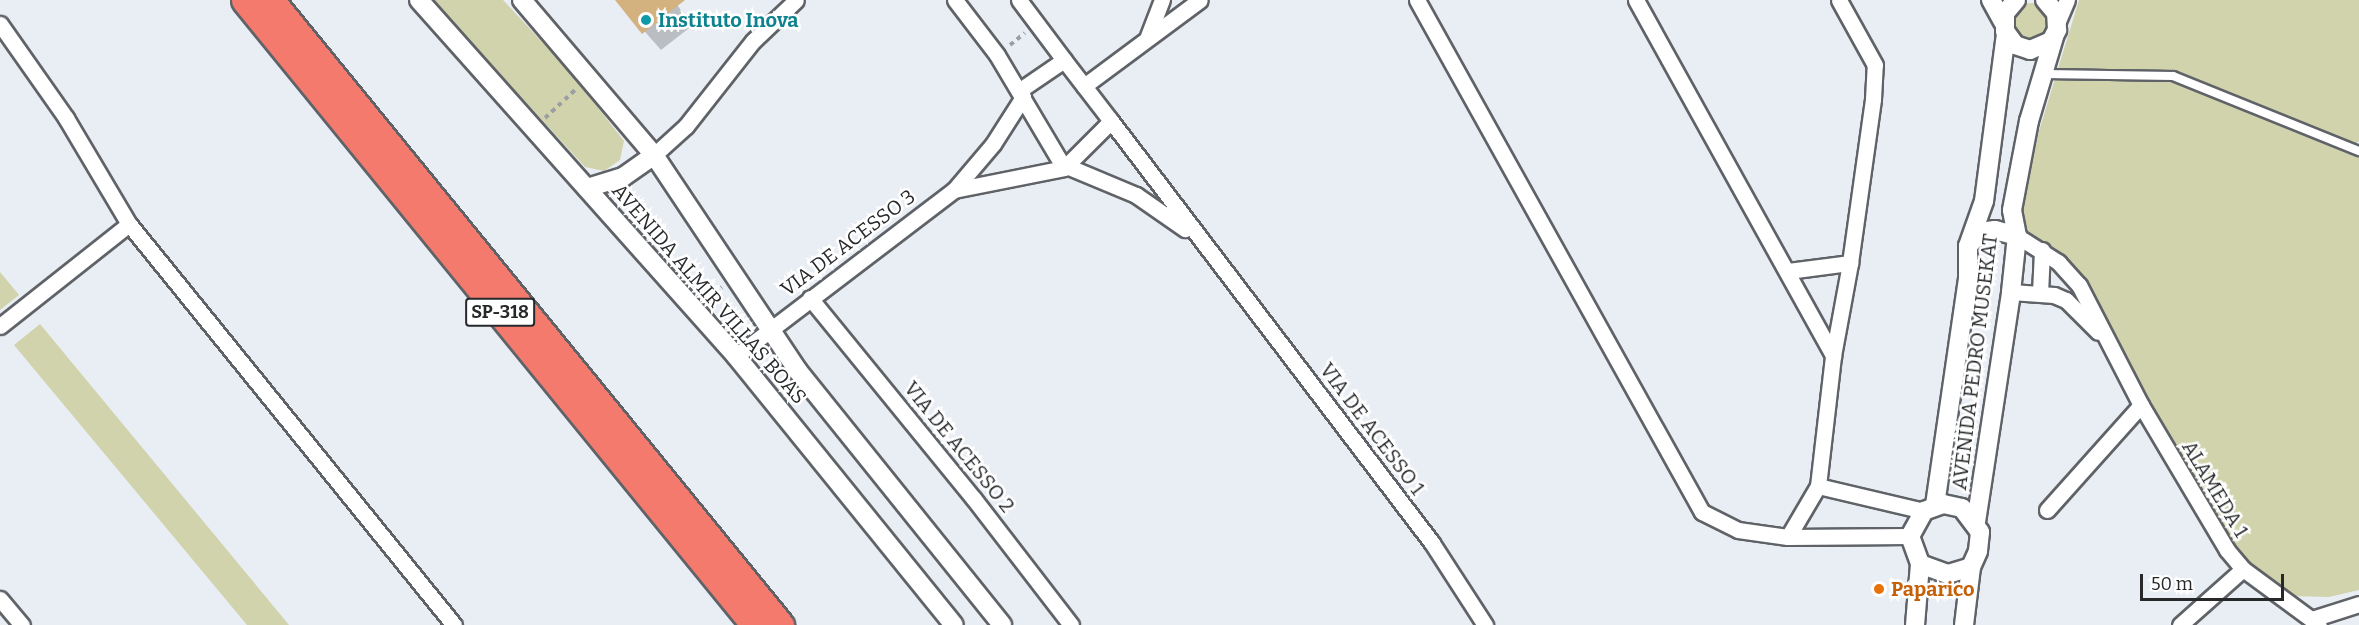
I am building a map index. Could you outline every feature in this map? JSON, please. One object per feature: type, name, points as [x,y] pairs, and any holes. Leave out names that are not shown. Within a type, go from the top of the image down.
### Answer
[{"type":"highway","name":"SP-318","points":[[245,0],[755,625]]},
{"type":"highway","name":"SP-318","points":[[270,0],[780,625]]},
{"type":"street","name":"AVENIDA ALMIR VILLAS BOAS","points":[[419,0],[736,356],[954,625]]},
{"type":"street","name":"AVENIDA ALMIR VILLAS BOAS","points":[[522,0],[590,77],[654,155],[768,330],[1002,625]]},
{"type":"street","points":[[587,188],[623,177],[654,155],[686,126],[753,41],[796,0]]},
{"type":"street","points":[[955,0],[997,55],[1022,94],[1048,147],[1066,167],[1136,195],[1166,214],[1219,264]]},
{"type":"street","points":[[1019,0],[1219,264]]},
{"type":"street","points":[[1144,41],[1154,27],[1162,0]]},
{"type":"street","points":[[1084,86],[1200,0]]},
{"type":"street","points":[[1418,0],[1702,512],[1738,530],[1788,537],[1910,536]]},
{"type":"street","points":[[1636,0],[1833,356]]},
{"type":"street","points":[[1788,537],[1818,486],[1833,356],[1850,263],[1875,65],[1839,0]]},
{"type":"street","points":[[1991,0],[2014,45],[2030,50],[2046,46],[2057,28],[2067,0]]},
{"type":"street","points":[[2005,28],[2016,0]]},
{"type":"street","points":[[2045,0],[2057,28]]},
{"type":"street","points":[[0,24],[66,118],[129,224],[454,625]]},
{"type":"street","name":"AVENIDA PEDRO MUSEKAT","points":[[1930,508],[1968,280],[1968,246],[1984,201],[2005,28]]},
{"type":"street","name":"AVENIDA PEDRO MUSEKAT","points":[[1976,522],[2011,292],[2017,237],[2012,210],[2029,122],[2057,28]]},
{"type":"street","points":[[954,190],[993,144],[1022,94],[1064,60]]},
{"type":"street","points":[[954,190],[1066,167],[1111,121]]},
{"type":"street","name":"VIA DE ACESSO 3","points":[[736,356],[954,190]]},
{"type":"street","points":[[0,326],[129,224]]},
{"type":"street","points":[[1968,246],[1980,232],[1995,230],[2017,237]]},
{"type":"street","name":"ALAMEDA 1","points":[[2017,237],[2042,250],[2079,285],[2141,405],[2227,550],[2243,569],[2315,622]]},
{"type":"street","points":[[2040,293],[2042,250]]},
{"type":"street","points":[[1788,271],[1850,263]]},
{"type":"street","name":"VIA DE ACESSO 1","points":[[1219,264],[1432,543],[1485,625]]},
{"type":"street","name":"ALAMEDA 1","points":[[2011,292],[2040,293],[2066,300],[2110,345]]},
{"type":"street","name":"VIA DE ACESSO 2","points":[[810,298],[974,499],[1071,625]]},
{"type":"street","points":[[2047,510],[2141,405]]},
{"type":"street","points":[[1818,486],[1930,508],[1962,508],[1976,522],[1980,542],[1971,567],[1964,625]]},
{"type":"street","points":[[1910,536],[1930,508]]},
{"type":"street","points":[[1910,536],[1920,564],[1915,625]]},
{"type":"street","points":[[1920,564],[1948,574],[1971,567]]},
{"type":"street","points":[[2180,625],[2243,569]]},
{"type":"street","points":[[0,598],[22,625]]},
{"type":"street","points":[[2315,622],[2359,604]]},
{"type":"lane","points":[[2045,74],[2173,76],[2359,151]]},
{"type":"path","points":[[997,55],[1037,23]]},
{"type":"path","points":[[533,128],[590,77]]},
{"type":"path","points":[[694,309],[734,278]]},
{"type":"green space","points":[[432,0],[503,0],[571,73],[624,141],[620,160],[604,171],[585,167]]},
{"type":"green space","points":[[2079,0],[2359,0],[2359,141],[2352,147],[2359,157],[2359,590],[2329,597],[2289,596],[2246,562],[2229,541],[2088,291],[2023,234],[2020,217],[2039,131]]},
{"type":"green space","points":[[2031,3],[2044,9],[2050,22],[2044,35],[2031,41],[2018,35],[2012,22],[2018,9]]},
{"type":"green space","points":[[0,272],[19,295],[0,310]]},
{"type":"green space","points":[[40,324],[289,625],[247,625],[14,345]]},
{"type":"building","name":"Instituto Inova","points":[[615,0],[685,0],[642,34]]},
{"type":"place","name":"Instituto Inova","points":[[646,20]]},
{"type":"place","name":"Paparico","points":[[1879,589]]}]
